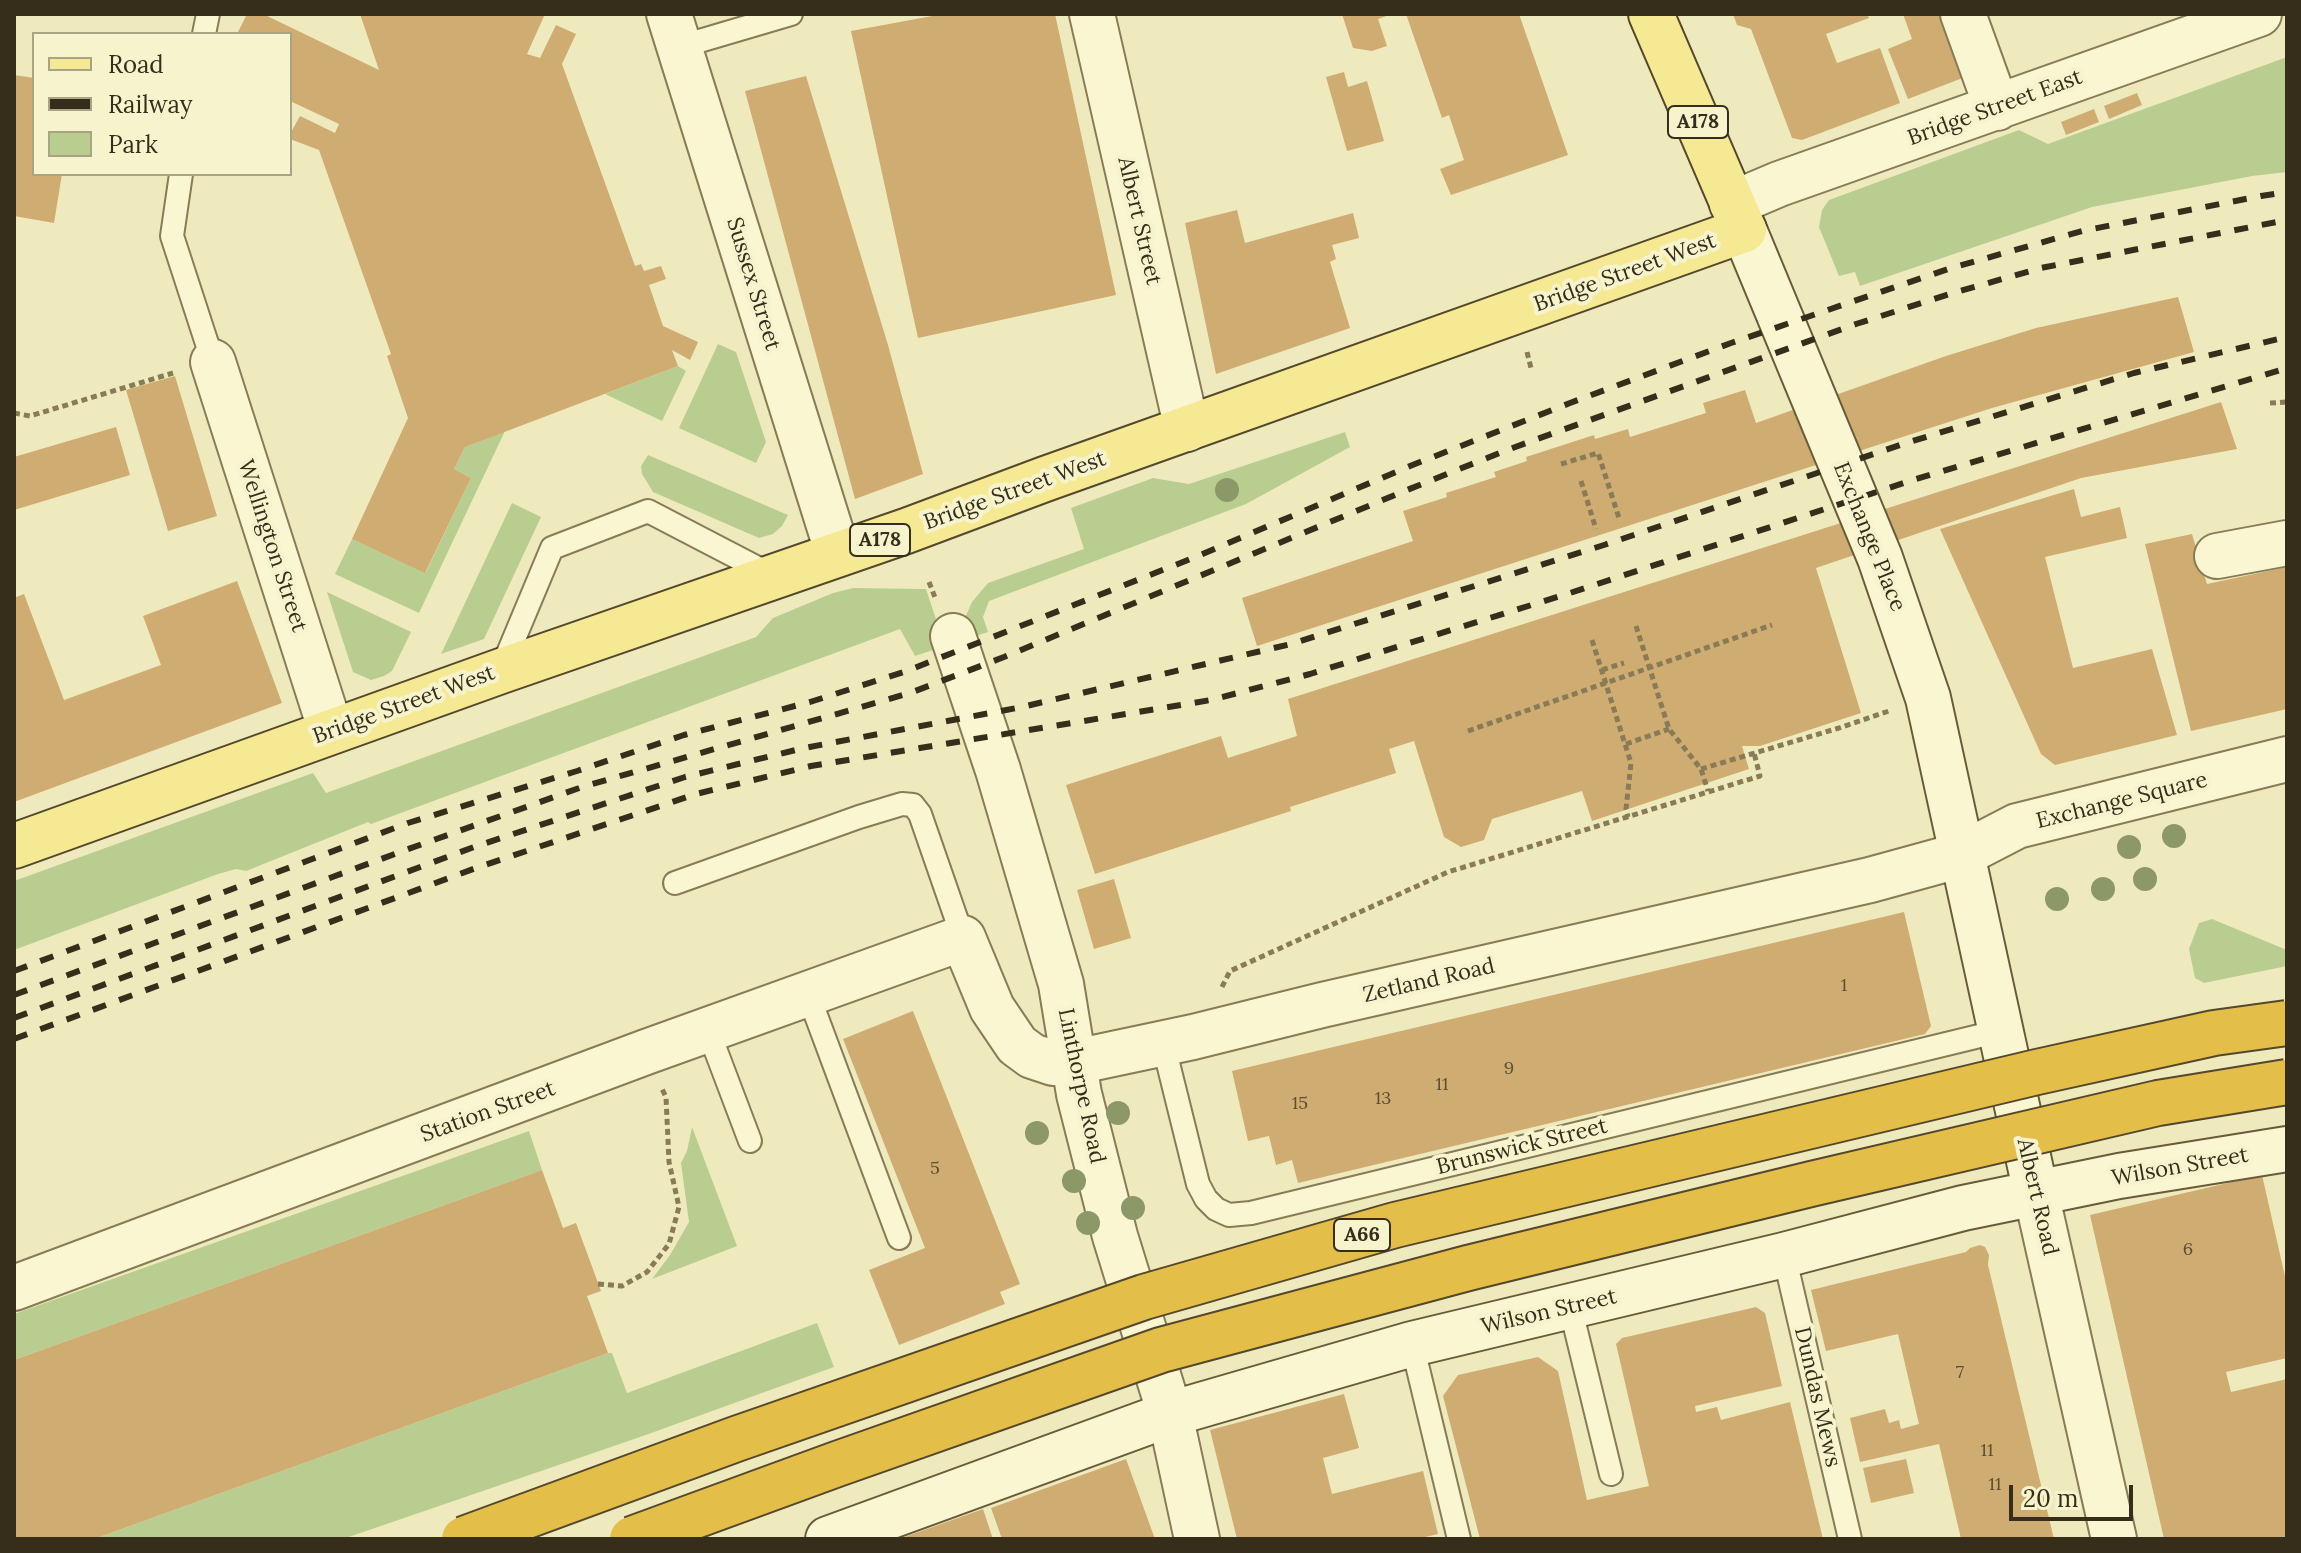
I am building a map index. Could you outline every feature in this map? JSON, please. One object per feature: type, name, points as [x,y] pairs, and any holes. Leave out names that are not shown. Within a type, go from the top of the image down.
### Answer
[{"type":"highway","name":"A66","points":[[464,1539],[751,1433],[1144,1297],[1395,1225],[2037,1072],[2214,1033],[2287,1023]]},
{"type":"highway","points":[[632,1539],[1161,1350],[1468,1268],[1826,1181],[2158,1103],[2287,1082]]},
{"type":"main road","name":"A178","points":[[1651,14],[1738,217]]},
{"type":"main road","name":"Bridge Street West","points":[[14,846],[1187,429],[1738,217]]},
{"type":"street","name":"Albert Street","points":[[1092,14],[1187,429]]},
{"type":"street","points":[[1963,14],[1990,90]]},
{"type":"street","name":"Bridge Street East","points":[[1738,217],[1779,184],[1990,90],[2171,28],[2259,14]]},
{"type":"street","name":"Sussex Street","points":[[674,30],[838,554]]},
{"type":"street","name":"Exchange Place","points":[[1738,217],[1880,558],[1928,698],[1961,855]]},
{"type":"street","name":"Wellington Street","points":[[213,362],[331,731]]},
{"type":"street","points":[[2217,556],[2287,543]]},
{"type":"street","name":"Linthorpe Road","points":[[953,636],[998,770],[1061,984],[1079,1094],[1115,1236],[1170,1414],[1197,1539]]},
{"type":"street","name":"Exchange Square","points":[[1961,855],[2017,826],[2287,759]]},
{"type":"street","name":"Zetland Road","points":[[963,938],[992,1008],[1017,1045],[1032,1056],[1053,1063],[1075,1062],[1870,880],[1961,855]]},
{"type":"street","name":"Albert Road","points":[[1961,855],[2114,1539]]},
{"type":"street","name":"Station Street","points":[[14,1288],[646,1052],[963,938]]},
{"type":"street","name":"Wilson Street","points":[[828,1539],[1170,1414],[1412,1344],[1784,1255],[1963,1208],[2119,1176],[2287,1149]]},
{"type":"lane","points":[[674,30],[791,14]]},
{"type":"lane","points":[[181,176],[172,236],[213,362]]},
{"type":"lane","points":[[501,671],[552,548],[648,511],[773,576]]},
{"type":"lane","points":[[675,883],[859,817],[902,804],[913,805],[920,814],[963,938]]},
{"type":"lane","points":[[808,994],[899,1238]]},
{"type":"lane","points":[[708,1030],[750,1141]]},
{"type":"lane","name":"Brunswick Street","points":[[1178,1040],[1198,1184],[1216,1209],[1229,1215],[1251,1213],[2000,1031]]},
{"type":"lane","name":"Dundas Mews","points":[[1784,1255],[1850,1539]]},
{"type":"lane","points":[[1570,1306],[1611,1474]]},
{"type":"lane","points":[[1412,1344],[1459,1539]]},
{"type":"path","points":[[14,413],[30,416],[213,362]]},
{"type":"path","points":[[2270,403],[2287,402]]},
{"type":"path","points":[[1561,464],[1598,453],[1620,521]]},
{"type":"path","points":[[1581,481],[1596,529]]},
{"type":"path","points":[[929,582],[932,592]]},
{"type":"path","points":[[1468,731],[1772,625]]},
{"type":"path","points":[[1636,626],[1669,729],[1701,769],[1708,791]]},
{"type":"path","points":[[1592,640],[1631,763],[1626,809],[1628,817]]},
{"type":"path","points":[[1602,670],[1624,663]]},
{"type":"path","points":[[1701,769],[1928,698]]},
{"type":"path","points":[[1626,744],[1669,729]]},
{"type":"path","points":[[1178,1040],[1230,971],[1448,872],[1760,776],[1754,753]]},
{"type":"path","points":[[598,1284],[622,1286],[647,1272],[669,1244],[679,1207],[669,1162],[666,1097],[646,1052]]},
{"type":"green space","points":[[2287,57],[2287,172],[2092,207],[1860,286],[1855,272],[1839,276],[1819,227],[1822,210],[1829,200],[2019,130],[2048,144]]},
{"type":"green space","points":[[718,344],[736,352],[766,442],[756,463],[679,428]]},
{"type":"green space","points":[[678,366],[686,371],[662,421],[605,394]]},
{"type":"green space","points":[[505,431],[419,613],[335,574],[352,539],[426,572],[471,478],[454,469],[465,447]]},
{"type":"green space","points":[[1345,432],[1350,447],[1246,504],[989,601],[983,617],[988,632],[967,639],[964,620],[972,602],[988,583],[1084,549],[1071,508],[1153,478],[1189,484]]},
{"type":"green space","points":[[648,455],[788,515],[773,534],[759,538],[653,492],[642,474],[641,466]]},
{"type":"green space","points":[[512,503],[541,517],[484,639],[441,654]]},
{"type":"green space","points":[[853,588],[926,589],[945,646],[915,656],[900,629],[371,824],[368,822],[246,871],[236,869],[218,874],[14,950],[14,881],[313,773],[326,793],[756,637],[773,618]]},
{"type":"green space","points":[[327,592],[411,632],[392,671],[371,680],[353,672]]},
{"type":"green space","points":[[2212,919],[2287,950],[2287,966],[2204,983],[2195,978],[2189,949],[2199,923]]},
{"type":"green space","points":[[692,1127],[737,1246],[652,1279],[689,1222],[681,1163]]},
{"type":"green space","points":[[529,1131],[542,1170],[14,1360],[14,1314]]},
{"type":"green space","points":[[817,1323],[834,1367],[343,1539],[94,1539],[608,1353],[612,1353],[627,1393]]},
{"type":"building","points":[[247,14],[263,14],[379,70],[360,14],[545,14],[527,54],[540,58],[556,25],[576,34],[562,64],[635,266],[641,264],[644,271],[661,266],[666,279],[649,285],[663,326],[698,342],[690,360],[672,350],[678,366],[465,447],[454,469],[471,478],[425,573],[352,539],[408,418],[387,356],[391,354],[319,150],[292,140],[292,130],[300,116],[335,133],[339,124],[292,102],[292,32],[238,32]]},
{"type":"building","points":[[943,14],[1055,14],[1116,295],[918,338],[851,31]]},
{"type":"building","points":[[1342,14],[1392,14],[1378,19],[1387,46],[1372,51],[1353,48]]},
{"type":"building","points":[[1406,14],[1519,14],[1568,155],[1451,195],[1440,169],[1464,160],[1449,115],[1442,118]]},
{"type":"building","points":[[1733,14],[1867,14],[1869,18],[1826,34],[1837,63],[1880,48],[1900,103],[1802,140],[1792,138],[1751,29],[1737,25]]},
{"type":"building","points":[[1903,14],[1951,14],[1973,74],[1908,99],[1888,49],[1912,39]]},
{"type":"building","points":[[1344,72],[1348,87],[1367,81],[1384,141],[1347,151],[1326,77]]},
{"type":"building","points":[[14,75],[32,78],[32,176],[62,176],[54,223],[14,216]]},
{"type":"building","points":[[806,76],[888,345],[923,474],[855,499],[745,91]]},
{"type":"building","points":[[2137,93],[2142,105],[2109,119],[2104,106]]},
{"type":"building","points":[[2094,109],[2099,122],[2066,135],[2061,122]]},
{"type":"building","points":[[1237,210],[1245,243],[1353,213],[1359,238],[1332,245],[1336,259],[1330,262],[1350,328],[1216,374],[1185,223]]},
{"type":"building","points":[[2178,297],[2194,352],[1992,408],[1257,646],[1242,598],[1413,541],[1403,511],[1496,477],[1494,472],[1527,461],[1526,457],[1594,435],[1595,439],[1628,429],[1630,437],[1706,413],[1703,403],[1745,390],[1756,423],[1946,356],[2036,328]]},
{"type":"building","points":[[175,376],[217,516],[168,531],[126,390]]},
{"type":"building","points":[[2221,402],[2237,449],[2081,478],[1816,568],[1861,713],[1760,746],[1742,746],[1749,769],[1592,821],[1582,791],[1492,819],[1484,840],[1461,847],[1444,837],[1414,741],[1389,749],[1396,773],[1290,807],[1291,811],[1095,874],[1066,785],[1221,736],[1228,758],[1297,736],[1288,699]]},
{"type":"building","points":[[116,427],[130,475],[14,510],[14,457]]},
{"type":"building","points":[[2074,489],[2081,517],[2120,507],[2127,538],[2045,557],[2073,668],[2152,649],[2177,735],[2055,765],[2041,754],[1940,529]]},
{"type":"building","points":[[2192,534],[2207,584],[2287,567],[2287,709],[2191,731],[2145,544]]},
{"type":"building","points":[[237,581],[282,703],[14,802],[14,598],[24,594],[64,700],[161,665],[143,616]]},
{"type":"building","points":[[1114,879],[1131,938],[1094,949],[1077,890]]},
{"type":"building","points":[[1904,912],[1931,1026],[1925,1034],[1298,1183],[1292,1160],[1276,1165],[1269,1136],[1248,1141],[1232,1071]]},
{"type":"building","points":[[913,1011],[1020,1284],[1000,1292],[1005,1304],[899,1345],[869,1270],[925,1248],[843,1039]]},
{"type":"building","points":[[542,1170],[563,1228],[576,1223],[601,1291],[587,1296],[608,1353],[94,1539],[14,1539],[14,1360]]},
{"type":"building","points":[[2262,1175],[2287,1285],[2287,1358],[2226,1372],[2231,1392],[2287,1379],[2287,1539],[2164,1539],[2090,1215]]},
{"type":"building","points":[[1980,1245],[1989,1255],[1988,1265],[2054,1539],[1961,1539],[1939,1444],[1860,1462],[1850,1418],[1885,1409],[1889,1423],[1899,1420],[1901,1429],[1919,1424],[1898,1334],[1826,1351],[1811,1290],[1966,1252]]},
{"type":"building","points":[[1756,1307],[1765,1313],[1782,1386],[1695,1406],[1696,1412],[1717,1407],[1721,1420],[1790,1402],[1823,1539],[1480,1539],[1443,1396],[1458,1375],[1538,1357],[1558,1371],[1587,1500],[1649,1486],[1616,1344],[1622,1338]]},
{"type":"building","points":[[1344,1394],[1359,1448],[1323,1458],[1332,1494],[1423,1471],[1438,1534],[1417,1539],[1237,1539],[1210,1430]]},
{"type":"building","points":[[1126,1459],[1155,1539],[1002,1539],[991,1508]]},
{"type":"building","points":[[1906,1459],[1914,1493],[1871,1503],[1863,1468]]},
{"type":"building","points":[[983,1509],[993,1539],[899,1539]]},
{"type":"railway","points":[[14,971],[408,823],[684,735],[810,702],[904,672],[1193,558],[1410,466],[1731,343],[1948,269],[2082,231],[2287,192]]},
{"type":"railway","points":[[14,995],[582,787],[910,693],[1507,450],[1856,324],[2041,268],[2287,220]]},
{"type":"railway","points":[[14,1018],[474,847],[685,777],[804,748],[1022,707],[1291,644],[1604,545],[1903,444],[2134,373],[2287,337]]},
{"type":"railway","points":[[14,1039],[476,868],[696,794],[811,766],[1211,700],[1310,674],[1570,593],[1916,479],[2287,368]]}]
